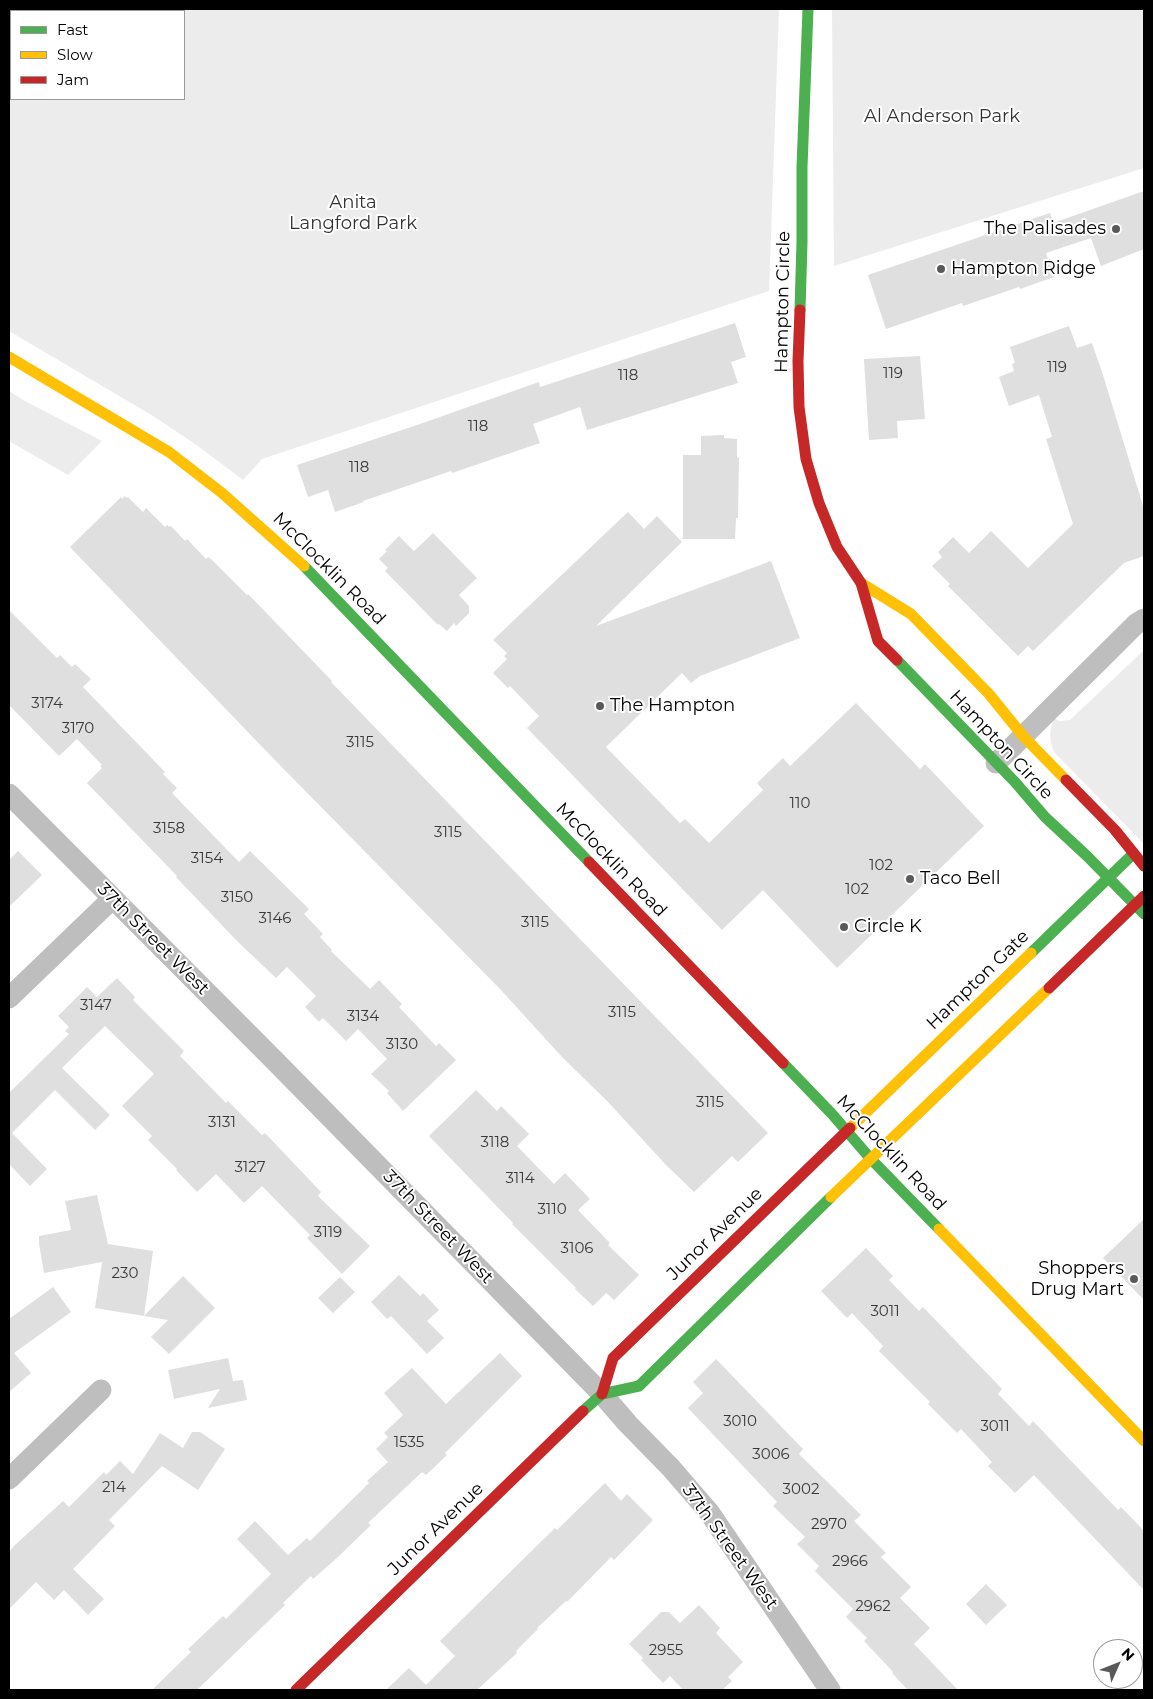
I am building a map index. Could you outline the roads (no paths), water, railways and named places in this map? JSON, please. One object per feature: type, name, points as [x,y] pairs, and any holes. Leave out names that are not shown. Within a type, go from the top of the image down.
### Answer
[{"type":"street","name":"Hampton Circle","points":[[808,9],[802,167],[802,242],[798,361],[799,407],[806,459],[820,503],[837,547],[861,583],[878,641],[1045,817],[1144,914]]},
{"type":"street","name":"McClocklin Road","points":[[9,357],[38,376],[138,432],[168,452],[251,517],[306,568],[847,1131],[870,1158],[1144,1441]]},
{"type":"street","name":"Hampton Circle","points":[[861,583],[911,614],[989,694],[1023,736],[1115,830],[1144,866]]},
{"type":"street","points":[[996,764],[1136,624],[1144,619]]},
{"type":"street","name":"37th Street West","points":[[9,794],[602,1394],[671,1468],[709,1512],[730,1541],[830,1690]]},
{"type":"street","name":"Hampton Gate","points":[[847,1131],[1133,854]]},
{"type":"street","points":[[870,1158],[898,1134],[1004,1033],[1144,896]]},
{"type":"street","points":[[9,998],[113,898]]},
{"type":"street","name":"Junor Avenue","points":[[602,1394],[613,1358],[847,1131]]},
{"type":"street","name":"Junor Avenue","points":[[296,1690],[564,1428],[602,1394],[639,1386],[870,1158]]},
{"type":"street","points":[[9,1479],[102,1390]]},
{"type":"place","name":"The Palisades","points":[[1116,229]]},
{"type":"place","name":"Hampton Ridge","points":[[941,269]]},
{"type":"place","name":"The Hampton","points":[[600,706]]},
{"type":"place","name":"Taco Bell","points":[[910,879]]},
{"type":"place","name":"Circle K","points":[[844,927]]},
{"type":"place","name":"Shoppers Drug Mart","points":[[1134,1279]]},
{"type":"park label","name":"Al Anderson Park","points":[[942,117]]},
{"type":"park label","name":"Anita Langford Park","points":[[353,213]]}]
